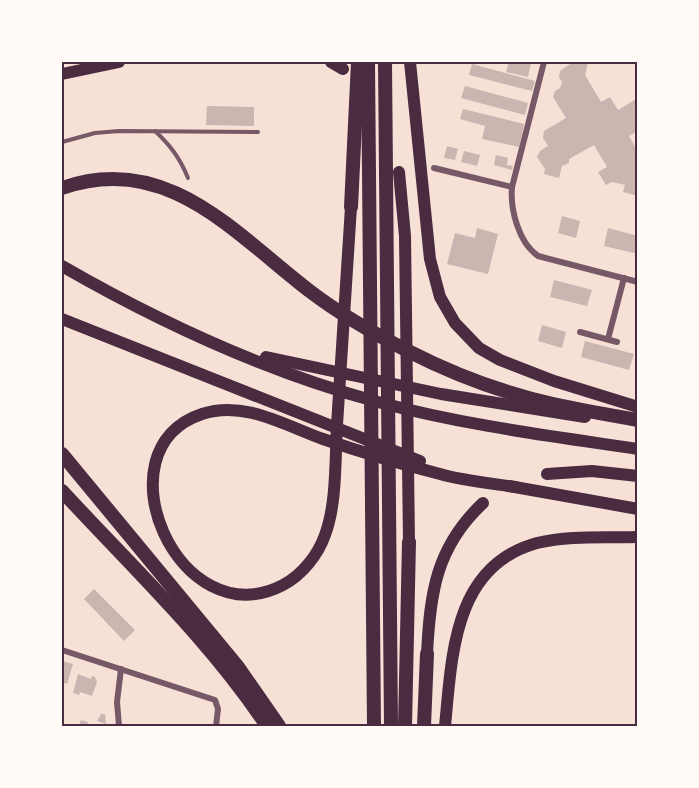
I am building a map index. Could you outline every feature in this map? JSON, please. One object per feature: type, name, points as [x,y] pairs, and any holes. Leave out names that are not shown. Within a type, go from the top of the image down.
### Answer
[{"type":"highway","points":[[62,74],[119,62]]},
{"type":"highway","points":[[331,62],[343,69]]},
{"type":"highway","points":[[358,62],[351,207],[331,510],[326,533],[320,549],[301,573],[285,584],[262,592],[247,594],[222,590],[197,577],[184,566],[176,555],[158,518],[152,485],[156,460],[163,444],[178,427],[201,414],[223,410],[251,412],[303,431],[443,473],[638,509]]},
{"type":"highway","points":[[368,62],[374,726]]},
{"type":"highway","points":[[385,62],[391,726]]},
{"type":"highway","points":[[410,62],[430,259],[440,297],[455,323],[479,348],[500,360],[554,381],[638,407]]},
{"type":"highway","points":[[399,172],[405,236],[409,542],[405,726]]},
{"type":"highway","points":[[62,188],[94,179],[121,178],[147,182],[175,191],[197,202],[217,216],[314,294],[376,334],[441,367],[551,404],[638,422]]},
{"type":"highway","points":[[62,266],[128,304],[221,346],[309,374],[377,402],[510,430],[638,449]]},
{"type":"highway","points":[[62,319],[443,473]]},
{"type":"highway","points":[[309,374],[638,422]]},
{"type":"highway","points":[[62,454],[238,667],[279,726]]},
{"type":"highway","points":[[547,474],[592,471],[638,476]]},
{"type":"highway","points":[[62,491],[228,672],[267,726]]},
{"type":"highway","points":[[424,726],[429,616],[438,570],[456,533],[483,503]]},
{"type":"highway","points":[[445,726],[455,638],[468,600],[478,582],[490,569],[522,548],[537,543],[561,539],[638,537]]},
{"type":"street","points":[[544,62],[512,187],[511,199],[522,236],[527,247],[538,256],[638,282]]},
{"type":"street","points":[[435,168],[512,187]]},
{"type":"street","points":[[608,339],[624,278]]},
{"type":"street","points":[[579,332],[617,342]]},
{"type":"street","points":[[62,650],[215,700],[218,709],[216,726]]},
{"type":"street","points":[[119,726],[117,702],[121,669]]},
{"type":"lane","points":[[155,131],[170,144],[188,178]]},
{"type":"lane","points":[[62,142],[95,134],[155,131],[258,132]]},
{"type":"building","points":[[509,62],[531,62],[528,77],[506,72]]},
{"type":"building","points":[[573,62],[588,63],[585,75],[601,102],[610,97],[618,110],[638,98],[638,131],[629,136],[638,152],[638,196],[623,192],[625,185],[612,182],[606,185],[598,172],[607,167],[594,145],[569,159],[569,163],[562,166],[559,178],[544,174],[545,169],[537,157],[540,151],[548,146],[543,138],[544,131],[566,118],[553,97],[562,82],[559,77],[560,71]]},
{"type":"building","points":[[472,64],[535,81],[532,91],[469,75]]},
{"type":"building","points":[[465,86],[528,103],[525,115],[461,98]]},
{"type":"building","points":[[207,106],[254,107],[254,126],[206,125]]},
{"type":"building","points":[[463,109],[524,124],[519,147],[482,139],[485,126],[460,119]]},
{"type":"building","points":[[447,146],[458,149],[455,160],[444,158]]},
{"type":"building","points":[[464,151],[480,155],[477,166],[461,162]]},
{"type":"building","points":[[496,155],[508,158],[507,165],[513,166],[512,170],[494,165]]},
{"type":"building","points":[[562,216],[580,221],[576,238],[558,233]]},
{"type":"building","points":[[477,228],[498,234],[488,274],[447,264],[455,233],[475,238]]},
{"type":"building","points":[[608,228],[638,236],[638,254],[604,246]]},
{"type":"building","points":[[554,280],[592,290],[587,306],[550,297]]},
{"type":"building","points":[[542,325],[566,332],[562,348],[538,341]]},
{"type":"building","points":[[585,341],[634,354],[629,370],[581,357]]},
{"type":"building","points":[[94,589],[135,630],[124,641],[84,599]]},
{"type":"building","points":[[62,661],[73,664],[67,684],[62,682]]},
{"type":"building","points":[[78,674],[91,679],[92,676],[95,677],[97,682],[92,696],[80,692],[79,695],[73,693]]},
{"type":"building","points":[[101,714],[105,714],[106,724],[97,721]]},
{"type":"building","points":[[81,720],[88,722],[87,726],[79,726]]}]
